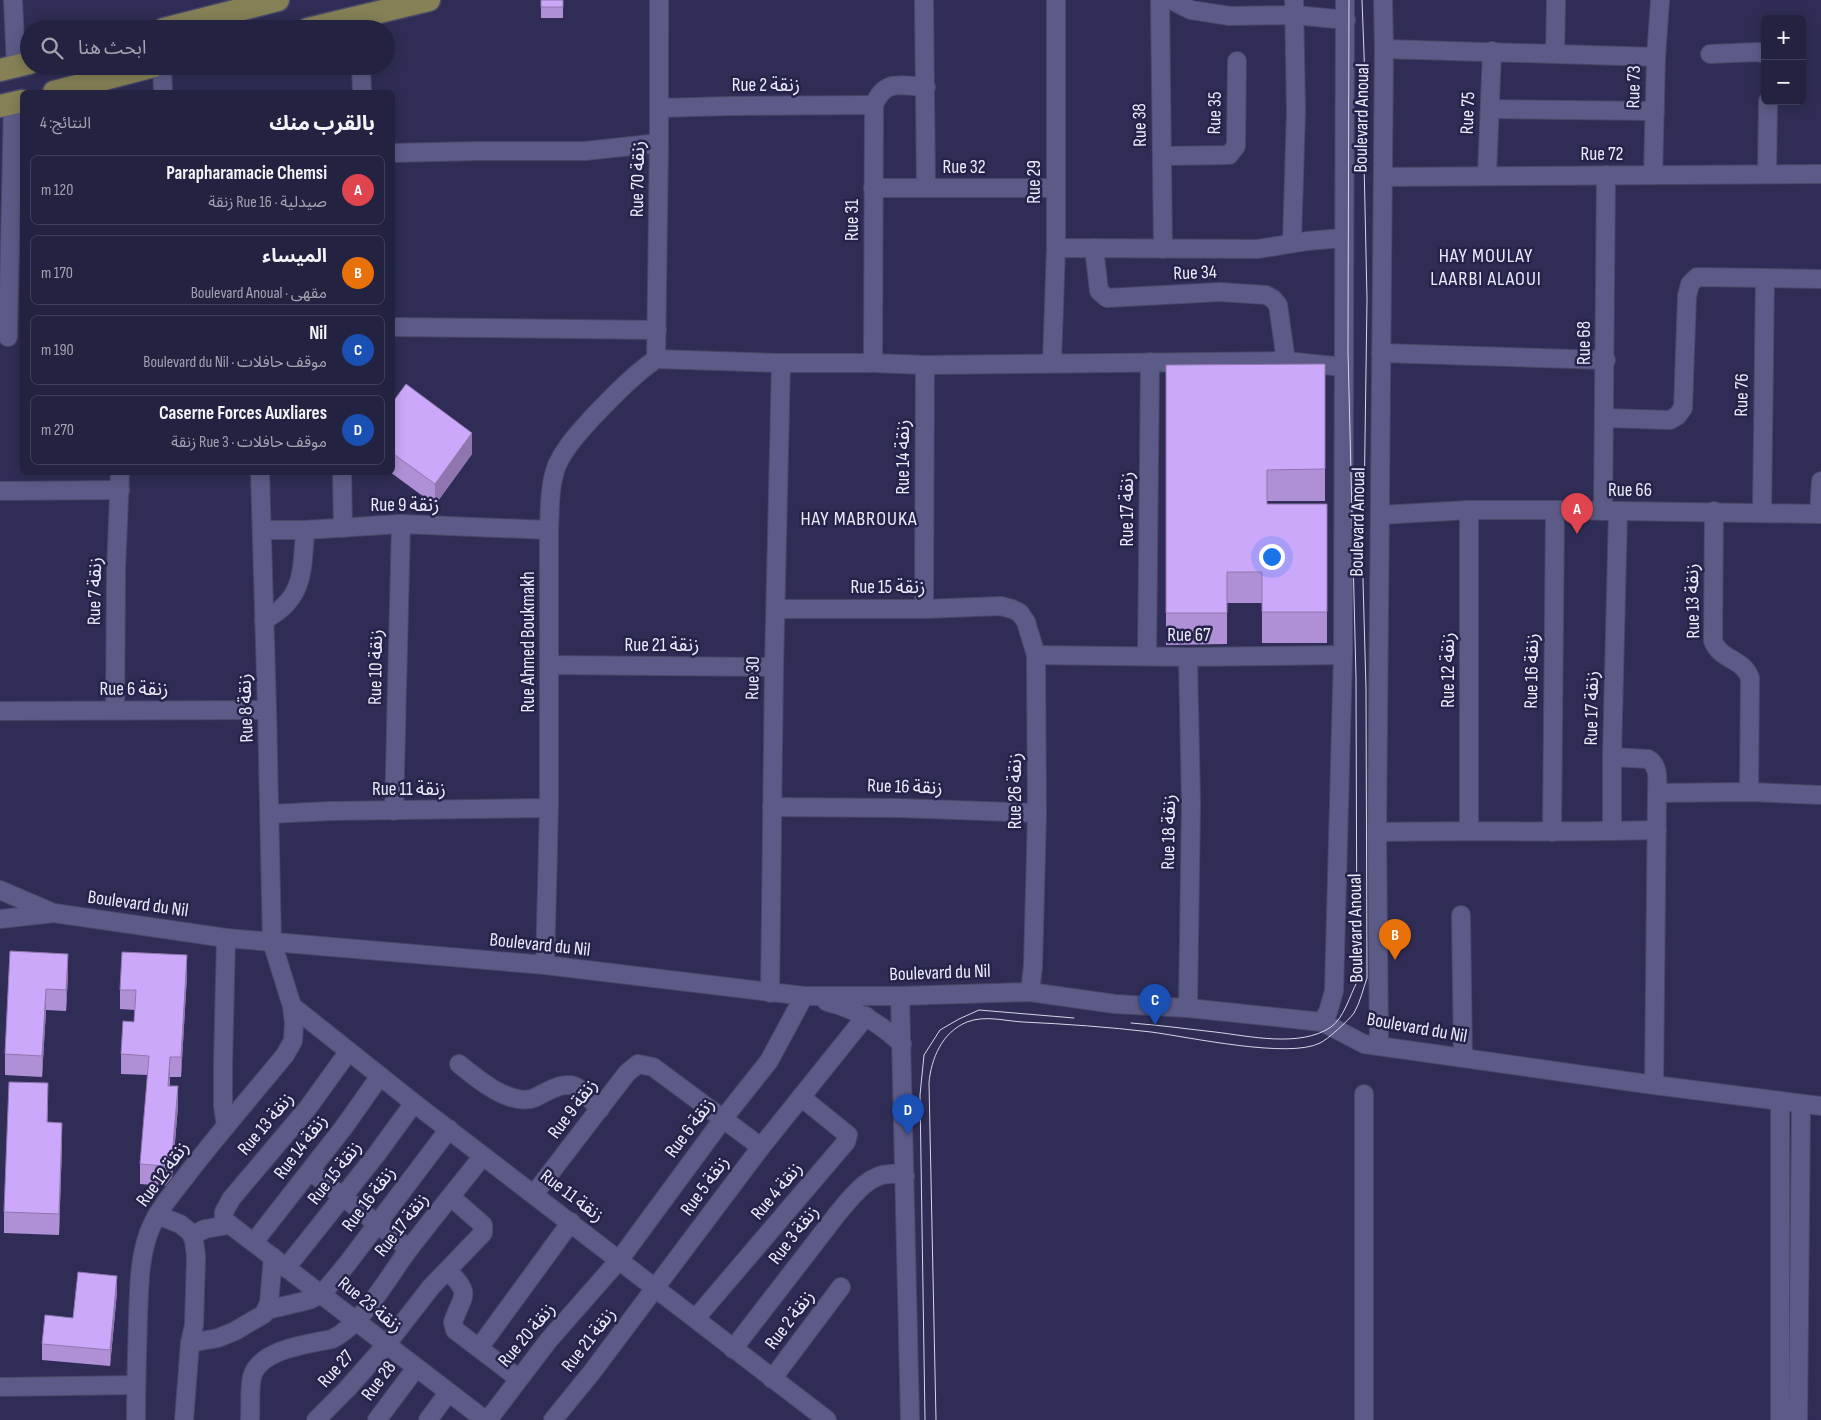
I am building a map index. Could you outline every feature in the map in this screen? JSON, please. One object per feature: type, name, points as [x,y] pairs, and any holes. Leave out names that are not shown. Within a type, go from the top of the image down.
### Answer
[{"type":"main road","points":[[370,20],[429,0]]},
{"type":"main road","points":[[197,20],[267,1]]},
{"type":"main road","points":[[62,90],[119,75]]},
{"type":"street","points":[[13,0],[15,66]]},
{"type":"street","name":"Rue 70 زنقة","points":[[656,359],[659,0]]},
{"type":"street","points":[[924,0],[926,188]]},
{"type":"street","name":"Rue 29","points":[[1052,363],[1056,248],[1056,0]]},
{"type":"street","name":"Rue 38","points":[[1160,0],[1163,249]]},
{"type":"street","points":[[1171,0],[1191,10],[1220,15],[1254,17],[1294,8],[1346,20]]},
{"type":"street","name":"Boulevard Anoual","points":[[1322,1022],[1334,991],[1343,655],[1345,0]]},
{"type":"street","name":"Boulevard Anoual","points":[[1379,1045],[1377,832],[1383,0]]},
{"type":"street","points":[[1555,53],[1556,0]]},
{"type":"street","name":"Rue 73","points":[[1653,175],[1656,57],[1660,0]]},
{"type":"street","points":[[1292,243],[1296,111],[1294,8]]},
{"type":"street","points":[[1384,49],[1656,57]]},
{"type":"street","name":"Rue 75","points":[[1487,175],[1492,51]]},
{"type":"street","points":[[1710,54],[1761,53]]},
{"type":"street","name":"Rue 35","points":[[1162,156],[1228,155],[1236,146],[1237,61]]},
{"type":"street","points":[[162,75],[163,90]]},
{"type":"street","points":[[361,75],[362,90]]},
{"type":"street","points":[[874,105],[884,88],[891,86],[926,87]]},
{"type":"street","points":[[10,337],[12,103]]},
{"type":"street","name":"Rue 2 زنقة","points":[[659,108],[874,105]]},
{"type":"street","name":"Rue 31","points":[[873,363],[874,105]]},
{"type":"street","points":[[1767,174],[1768,105]]},
{"type":"street","points":[[1490,109],[1654,111]]},
{"type":"street","points":[[395,153],[478,150],[585,151],[659,143]]},
{"type":"street","name":"Rue 72","points":[[1383,177],[1821,174]]},
{"type":"street","name":"Rue 68","points":[[1606,175],[1605,418],[1611,511]]},
{"type":"street","name":"Rue 32","points":[[873,188],[1055,188]]},
{"type":"street","name":"Rue 34","points":[[1056,248],[1258,249],[1292,243],[1344,238]]},
{"type":"street","name":"Rue 34","points":[[1094,248],[1099,290],[1107,298],[1220,292],[1266,295],[1273,299],[1278,305],[1286,361]]},
{"type":"street","points":[[1605,418],[1670,420],[1677,416],[1684,408],[1687,296],[1690,284],[1697,277],[1821,279]]},
{"type":"street","name":"Rue 76","points":[[1762,513],[1765,278]]},
{"type":"street","points":[[395,327],[657,330]]},
{"type":"street","points":[[1381,353],[1606,360]]},
{"type":"street","points":[[656,359],[781,363],[925,364],[1286,361],[1344,367]]},
{"type":"street","name":"Rue Ahmed Boukmakh","points":[[545,965],[549,808],[549,530],[552,486],[556,467],[571,441],[622,387],[656,359]]},
{"type":"street","name":"Rue 17 زنقة","points":[[1148,656],[1150,362]]},
{"type":"street","name":"Rue 30","points":[[770,993],[774,667],[781,363]]},
{"type":"street","name":"Rue 14 زنقة","points":[[924,609],[925,364]]},
{"type":"street","name":"Rue 8 زنقة","points":[[260,475],[272,942],[292,1006],[294,1023],[293,1041]]},
{"type":"street","points":[[342,475],[343,528]]},
{"type":"street","points":[[0,491],[120,481]]},
{"type":"street","name":"Rue 7 زنقة","points":[[115,710],[116,571],[120,481]]},
{"type":"street","points":[[1820,514],[1821,481]]},
{"type":"street","name":"Rue 66","points":[[1380,514],[1469,510],[1555,510],[1820,514]]},
{"type":"street","name":"Rue 12 زنقة","points":[[1469,510],[1469,830]]},
{"type":"street","name":"Rue 16 زنقة","points":[[1552,832],[1555,510]]},
{"type":"street","name":"Rue 17 زنقة","points":[[1611,511],[1612,757],[1648,759],[1653,762],[1657,767],[1657,793]]},
{"type":"street","name":"Rue 13 زنقة","points":[[1714,511],[1713,641],[1716,649],[1721,654],[1743,665],[1750,678],[1749,792]]},
{"type":"street","name":"Rue 9 زنقة","points":[[262,530],[305,530],[401,524],[549,530]]},
{"type":"street","name":"Rue 10 زنقة","points":[[394,811],[401,524]]},
{"type":"street","points":[[264,620],[278,613],[298,585],[302,570],[305,530]]},
{"type":"street","name":"Rue 15 زنقة","points":[[776,609],[924,609],[1001,606]]},
{"type":"street","name":"Rue 26 زنقة","points":[[1001,606],[1020,613],[1026,622],[1036,654],[1037,813],[1033,966],[1030,992]]},
{"type":"street","name":"Rue 67","points":[[1036,654],[1188,657],[1343,655]]},
{"type":"street","name":"Rue 18 زنقة","points":[[1188,657],[1191,804],[1188,1008]]},
{"type":"street","name":"Rue 21 زنقة","points":[[550,666],[774,667]]},
{"type":"street","name":"Rue 6 زنقة","points":[[0,711],[267,710]]},
{"type":"street","points":[[1612,757],[1612,831]]},
{"type":"street","points":[[1654,1086],[1657,793],[1749,792],[1821,795]]},
{"type":"street","name":"Rue 16 زنقة","points":[[772,807],[889,808],[1037,813]]},
{"type":"street","name":"Rue 11 زنقة","points":[[270,814],[330,810],[394,811],[549,808]]},
{"type":"street","points":[[1377,832],[1657,830]]},
{"type":"street","name":"Boulevard du Nil","points":[[0,890],[54,913]]},
{"type":"street","name":"Boulevard du Nil","points":[[0,919],[54,913],[226,938],[545,965],[804,996],[900,996],[1030,992],[1115,1004],[1188,1008],[1322,1022],[1364,1044],[1654,1086],[1821,1106]]},
{"type":"street","points":[[1461,915],[1463,1058]]},
{"type":"street","points":[[226,938],[223,1065],[223,1106],[226,1126]]},
{"type":"street","points":[[804,996],[842,1006],[866,1016],[902,1044]]},
{"type":"street","name":"Rue 6 زنقة","points":[[602,1280],[620,1259],[723,1118],[769,1061],[804,996]]},
{"type":"street","points":[[900,996],[910,1420]]},
{"type":"street","name":"Rue 11 زنقة","points":[[292,1006],[414,1103],[620,1259],[733,1349],[827,1420]]},
{"type":"street","name":"Rue 5 زنقة","points":[[656,1288],[761,1146],[866,1016]]},
{"type":"street","name":"Rue 12 زنقة","points":[[136,1420],[142,1266],[148,1236],[157,1215],[226,1126],[285,1055],[293,1041]]},
{"type":"street","name":"Rue 13 زنقة","points":[[228,1225],[223,1217],[231,1199],[307,1109],[349,1051]]},
{"type":"street","points":[[458,1064],[485,1084],[514,1098],[531,1099],[561,1084],[575,1085],[600,1109]]},
{"type":"street","name":"Rue 9 زنقة","points":[[534,1194],[632,1067],[638,1064],[653,1068],[723,1118]]},
{"type":"street","name":"Rue 14 زنقة","points":[[254,1242],[310,1171],[380,1076]]},
{"type":"street","points":[[1364,1094],[1364,1420]]},
{"type":"street","name":"Rue 4 زنقة","points":[[696,1318],[846,1142],[848,1135],[801,1097]]},
{"type":"street","points":[[1780,1102],[1780,1420]]},
{"type":"street","name":"Rue 15 زنقة","points":[[286,1268],[343,1197],[414,1103]]},
{"type":"street","points":[[1798,1420],[1801,1104]]},
{"type":"street","points":[[723,1118],[761,1146]]},
{"type":"street","name":"Rue 16 زنقة","points":[[322,1294],[449,1130]]},
{"type":"street","name":"Rue 17 زنقة","points":[[250,1420],[251,1379],[254,1371],[260,1364],[280,1352],[304,1344],[332,1339],[356,1322],[409,1249],[483,1156]]},
{"type":"street","points":[[310,1171],[409,1249]]},
{"type":"street","name":"Rue 3 زنقة","points":[[733,1349],[853,1196],[867,1183],[880,1176],[889,1174],[905,1176]]},
{"type":"street","name":"Rue 27","points":[[316,1420],[347,1389],[386,1345],[431,1287],[480,1237],[484,1230],[482,1225],[451,1197]]},
{"type":"street","points":[[157,1215],[180,1224],[192,1235],[195,1267],[194,1325],[190,1343],[184,1420]]},
{"type":"street","points":[[479,1348],[571,1222]]},
{"type":"street","points":[[192,1235],[228,1225]]},
{"type":"street","name":"Rue 23 زنقة","points":[[228,1225],[254,1242],[322,1294],[481,1419]]},
{"type":"street","points":[[267,1310],[273,1257]]},
{"type":"street","points":[[448,1271],[462,1284],[464,1292],[453,1326],[518,1378]]},
{"type":"street","name":"Rue 20 زنقة","points":[[481,1419],[602,1280]]},
{"type":"street","name":"Rue 2 زنقة","points":[[772,1379],[842,1287]]},
{"type":"street","name":"Rue 21 زنقة","points":[[554,1419],[656,1288]]},
{"type":"street","points":[[190,1343],[218,1338],[258,1318],[267,1310],[309,1300],[322,1294]]},
{"type":"street","name":"Rue 28","points":[[377,1420],[416,1368]]},
{"type":"street","points":[[0,1387],[136,1385]]},
{"type":"street","points":[[428,1420],[448,1393]]},
{"type":"building","points":[[541,0],[563,0],[563,7],[541,7]]},
{"type":"building","points":[[1325,364],[1325,469],[1267,470],[1267,504],[1327,504],[1327,612],[1262,612],[1262,572],[1227,572],[1227,613],[1166,613],[1166,365]]},
{"type":"building","points":[[406,384],[472,433],[435,484],[395,455],[395,399]]},
{"type":"building","points":[[10,951],[68,954],[66,990],[46,989],[42,1056],[5,1054]]},
{"type":"building","points":[[122,952],[187,955],[181,1057],[170,1057],[168,1086],[178,1086],[172,1157],[165,1166],[140,1164],[149,1056],[121,1054],[123,1021],[134,1022],[136,990],[120,990]]},
{"type":"building","points":[[9,1082],[48,1083],[47,1122],[62,1123],[59,1214],[4,1212]]},
{"type":"building","points":[[78,1272],[117,1276],[110,1350],[42,1344],[45,1315],[73,1318]]},
{"type":"tram line","points":[[1131,1023],[1258,1038],[1290,1039],[1305,1037],[1319,1033],[1336,1023],[1357,982],[1356,678],[1348,351],[1349,0]]},
{"type":"tram line","points":[[936,1420],[929,1083],[935,1056],[939,1047],[951,1032],[967,1022],[988,1019],[1135,1030],[1263,1048],[1286,1049],[1305,1047],[1323,1041],[1338,1030],[1354,1013],[1367,978],[1366,689],[1363,581],[1367,299],[1364,162],[1365,80],[1362,0]]},
{"type":"tram line","points":[[925,1420],[920,1095],[924,1055],[940,1030],[979,1010],[1074,1018]]},
{"type":"place","name":"Parapharamacie Chemsi","points":[[1577,534]]},
{"type":"place","name":"الميساء","points":[[1395,960]]},
{"type":"place","name":"Nil","points":[[1155,1025]]},
{"type":"place","name":"Caserne Forces Auxliares","points":[[908,1135]]},
{"type":"district","name":"HAY MOULAY LAARBI ALAOUI","points":[[1486,268]]},
{"type":"district","name":"HAY MABROUKA","points":[[859,519]]}]
